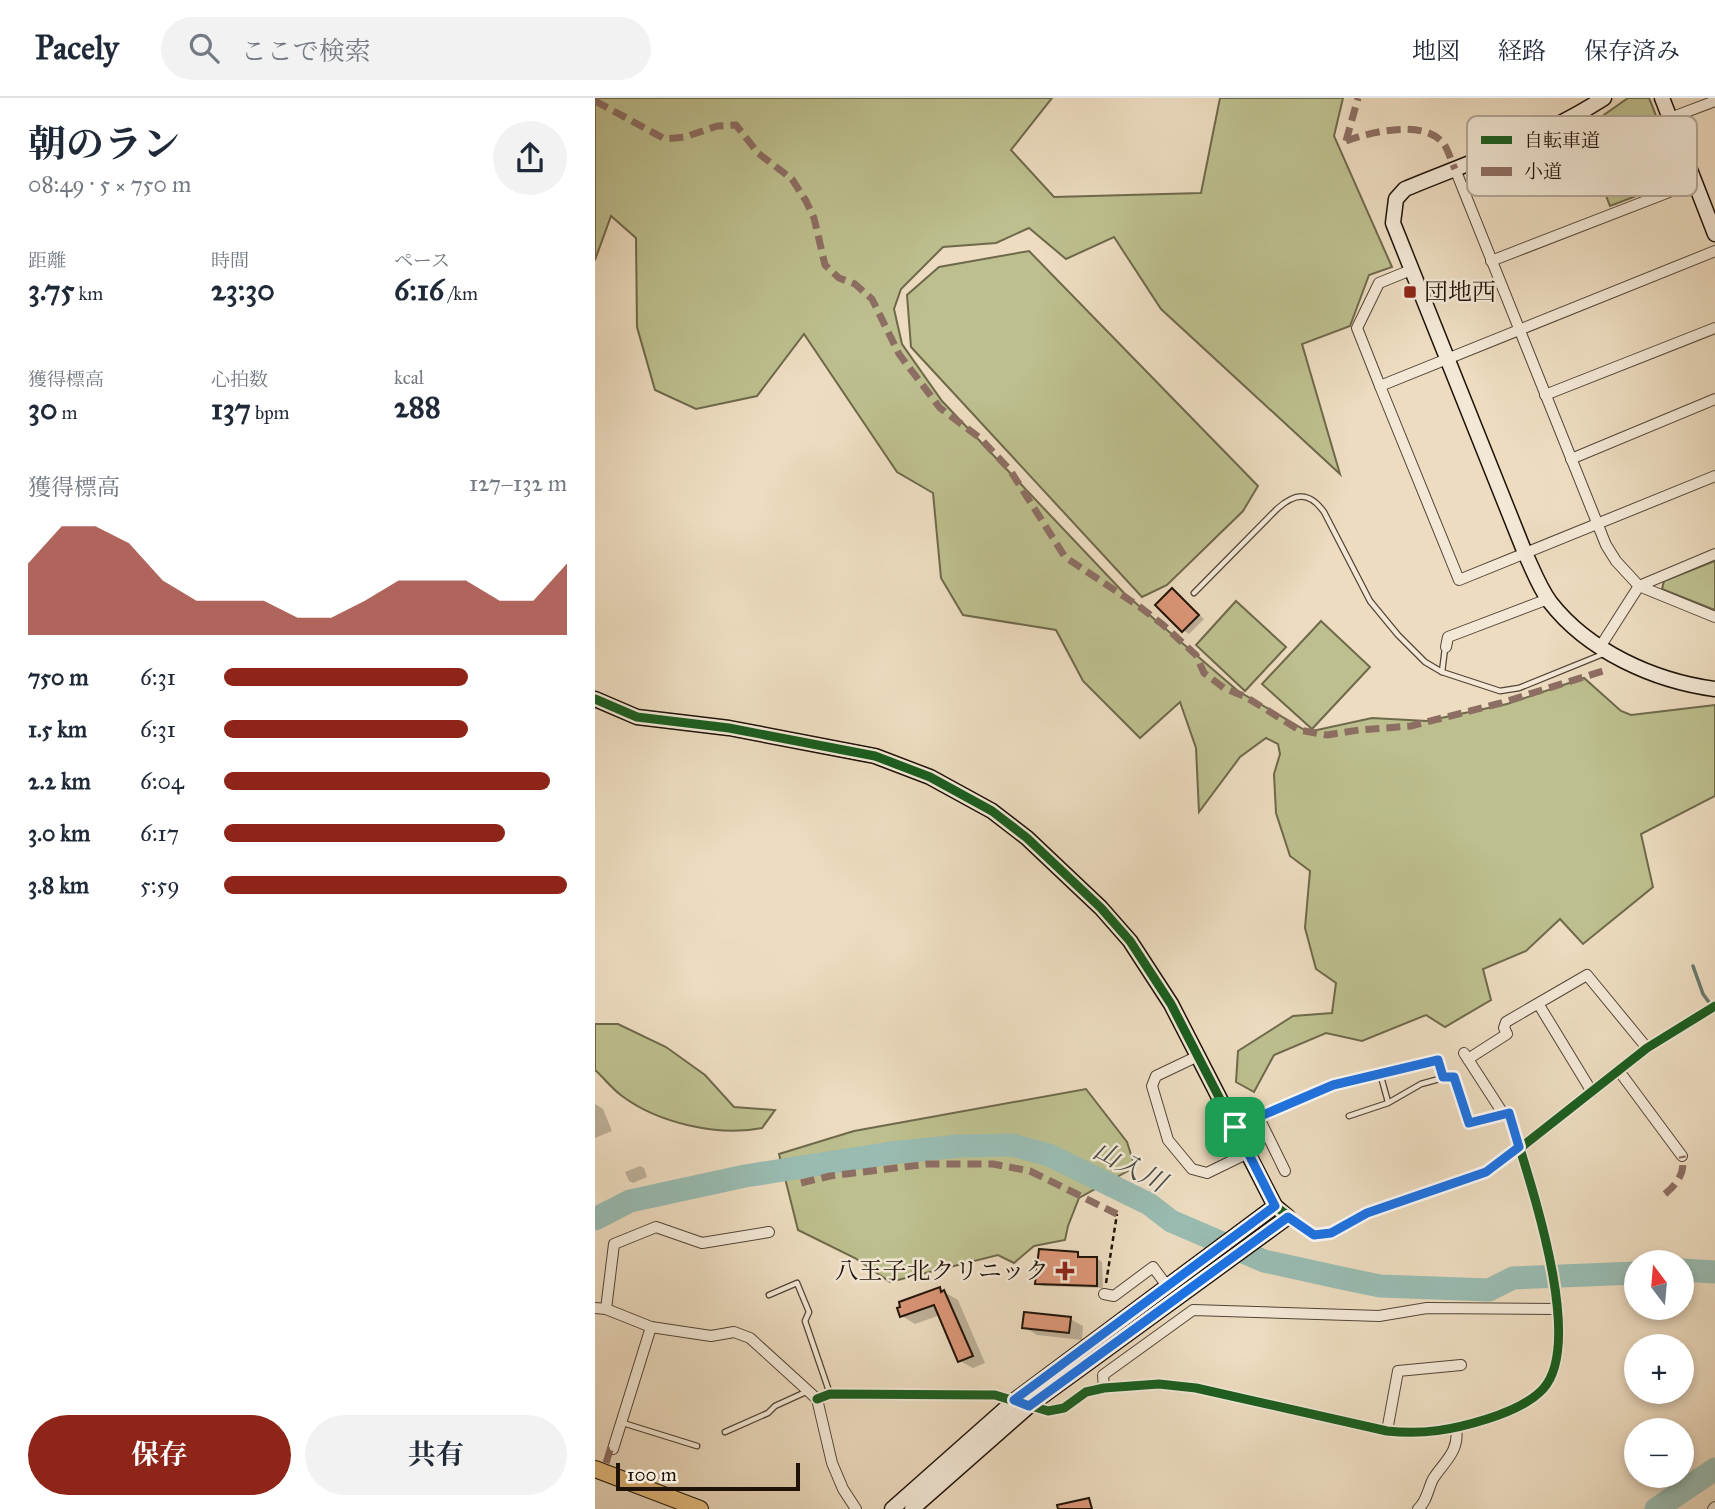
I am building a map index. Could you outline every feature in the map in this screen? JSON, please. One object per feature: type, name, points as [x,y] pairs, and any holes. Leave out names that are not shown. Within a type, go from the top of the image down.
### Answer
[{"type":"main road","points":[[595,1469],[700,1509]]},
{"type":"street","points":[[1576,116],[1604,98]]},
{"type":"street","points":[[1662,98],[1669,116]]},
{"type":"street","points":[[1675,116],[1715,101]]},
{"type":"street","points":[[1467,164],[1405,189],[1396,200],[1393,223],[1525,553],[1548,599],[1568,622],[1603,650],[1660,675],[1715,689]]},
{"type":"street","points":[[1455,169],[1597,525],[1616,561],[1639,586],[1715,617]]},
{"type":"street","points":[[1697,187],[1715,234]]},
{"type":"street","points":[[1491,261],[1659,196]]},
{"type":"street","points":[[1380,386],[1715,251]]},
{"type":"street","points":[[1411,271],[1379,283],[1357,328],[1459,580],[1715,476]]},
{"type":"street","points":[[1545,396],[1715,328]]},
{"type":"street","points":[[1571,458],[1715,399]]},
{"type":"street","points":[[1603,650],[1639,586],[1715,554]]},
{"type":"street","points":[[1446,647],[1448,637],[1548,599]]},
{"type":"street","points":[[595,699],[637,717],[729,728],[875,756],[930,777],[992,811],[1027,838],[1101,908],[1130,941],[1171,1004],[1275,1206],[1314,1235],[1331,1233],[1367,1213],[1486,1172],[1647,1048],[1715,1006]]},
{"type":"street","points":[[1504,1115],[1466,1056],[1507,1034],[1503,1025],[1506,1022],[1588,975],[1647,1048]]},
{"type":"street","points":[[1539,1004],[1592,1092]]},
{"type":"street","points":[[1198,1055],[1156,1076],[1152,1086],[1168,1140],[1192,1169],[1207,1173],[1248,1153]]},
{"type":"street","points":[[1619,1071],[1682,1156]]},
{"type":"street","points":[[813,1395],[995,1395],[1048,1411],[1064,1408],[1086,1392],[1159,1384],[1196,1388],[1387,1431],[1434,1433],[1497,1416],[1518,1406],[1543,1388],[1555,1366],[1557,1305],[1552,1262],[1509,1113],[1469,1123],[1454,1077],[1443,1077]]},
{"type":"street","points":[[1235,1127],[1258,1116],[1285,1171]]},
{"type":"street","points":[[892,1509],[1014,1400],[1275,1206]]},
{"type":"street","points":[[912,1509],[1029,1406],[1288,1217]]},
{"type":"street","points":[[606,1309],[614,1244],[656,1227],[702,1243],[769,1232]]},
{"type":"street","points":[[1104,1294],[1114,1296],[1153,1267],[1167,1286]]},
{"type":"street","points":[[1104,1388],[1103,1375],[1193,1310],[1378,1316],[1427,1308],[1557,1305]]},
{"type":"street","points":[[595,1308],[606,1309],[651,1327],[711,1336],[734,1332],[750,1338],[813,1395],[832,1463],[842,1489],[856,1509]]},
{"type":"street","points":[[613,1449],[651,1327]]},
{"type":"street","points":[[1387,1431],[1398,1371],[1461,1365]]},
{"type":"street","points":[[1418,1509],[1424,1504],[1434,1478],[1449,1461],[1457,1436],[1456,1429]]},
{"type":"lane","points":[[1194,593],[1287,500],[1306,496],[1316,500],[1324,512],[1370,601],[1425,662],[1442,671],[1500,691],[1519,688],[1603,650]]},
{"type":"lane","points":[[1442,671],[1446,647]]},
{"type":"lane","points":[[1258,1116],[1333,1085],[1438,1060],[1443,1077],[1421,1084],[1388,1103],[1349,1116]]},
{"type":"lane","points":[[1380,1073],[1388,1103]]},
{"type":"lane","points":[[769,1295],[797,1283],[809,1312],[805,1321],[830,1394]]},
{"type":"lane","points":[[725,1432],[768,1413],[775,1406],[813,1395]]},
{"type":"lane","points":[[622,1422],[697,1447]]},
{"type":"path","points":[[1104,1294],[1117,1214]]},
{"type":"green space","points":[[595,98],[1052,98],[1011,150],[1054,197],[1201,193],[1220,98],[1343,98],[1334,136],[1392,267],[1369,275],[1350,326],[1302,344],[1340,474],[1161,309],[1114,237],[1066,259],[1029,228],[996,243],[943,247],[901,289],[894,309],[902,344],[942,401],[1124,593],[1238,691],[1308,732],[1372,718],[1427,721],[1507,704],[1584,678],[1621,711],[1631,715],[1715,705],[1715,796],[1641,834],[1653,887],[1583,944],[1560,919],[1526,951],[1483,969],[1491,1000],[1445,1027],[1426,1015],[1362,1041],[1326,1033],[1274,1055],[1254,1092],[1236,1082],[1238,1051],[1293,1016],[1332,1013],[1336,983],[1316,969],[1305,928],[1310,871],[1290,856],[1276,813],[1274,774],[1280,754],[1278,744],[1266,738],[1240,757],[1199,812],[1196,748],[1180,702],[1140,738],[1083,681],[1056,630],[963,615],[941,578],[933,493],[897,472],[804,334],[757,396],[696,409],[655,390],[637,327],[636,238],[611,216],[595,260]]},
{"type":"green space","points":[[1628,98],[1649,98],[1656,116],[1602,116]]},
{"type":"green space","points":[[1606,196],[1636,196],[1610,206]]},
{"type":"green space","points":[[1029,251],[1258,486],[1243,511],[1167,585],[1142,597],[911,347],[907,295],[939,267]]},
{"type":"green space","points":[[1715,561],[1715,610],[1662,589],[1664,581]]},
{"type":"green space","points":[[1236,601],[1286,647],[1245,691],[1196,645]]},
{"type":"green space","points":[[1321,621],[1370,667],[1312,729],[1262,684]]},
{"type":"green space","points":[[595,1024],[618,1024],[666,1047],[705,1075],[734,1107],[775,1110],[762,1128],[727,1131],[689,1126],[653,1114],[622,1096],[595,1070]]},
{"type":"green space","points":[[1086,1089],[1127,1142],[1135,1167],[1079,1198],[1065,1240],[1034,1246],[1014,1263],[998,1255],[890,1282],[855,1258],[798,1230],[779,1154],[854,1131]]},
{"type":"building","points":[[1172,588],[1199,615],[1182,632],[1155,605]]},
{"type":"building","points":[[1039,1249],[1078,1252],[1078,1257],[1097,1257],[1097,1286],[1035,1284]]},
{"type":"building","points":[[940,1287],[941,1292],[944,1290],[973,1356],[958,1362],[934,1305],[900,1317],[897,1308],[900,1307],[899,1302]]},
{"type":"building","points":[[1024,1312],[1071,1317],[1069,1333],[1022,1328]]},
{"type":"building","points":[[1089,1498],[1092,1509],[1058,1509],[1057,1505]]},
{"type":"waterway","points":[[1693,966],[1703,994],[1711,1005]]},
{"type":"waterway","name":"山入川","points":[[595,1219],[630,1201],[745,1176],[891,1153],[959,1146],[1012,1145],[1049,1155],[1149,1204],[1171,1221],[1264,1261],[1380,1286],[1489,1290],[1513,1278],[1624,1273]]},
{"type":"waterway","name":"山入川","points":[[1694,1271],[1715,1272]]},
{"type":"waterway","points":[[1656,1509],[1715,1469]]},
{"type":"marked path","points":[[1346,141],[1358,98]]},
{"type":"marked path","points":[[595,101],[665,139],[685,137],[717,126],[736,125],[758,153],[792,179],[806,201],[814,218],[825,265],[839,278],[855,284],[872,299],[899,354],[940,408],[980,438],[1010,470],[1065,557],[1162,624],[1196,655],[1204,673],[1224,688],[1246,697],[1299,730],[1327,735],[1411,726],[1501,703],[1606,670]]},
{"type":"marked path","points":[[1346,141],[1382,131],[1423,131],[1443,143],[1455,169]]},
{"type":"marked path","points":[[1665,1194],[1679,1177],[1683,1167],[1682,1156]]},
{"type":"marked path","points":[[801,1183],[830,1176],[928,1164],[993,1164],[1030,1171],[1117,1214]]},
{"type":"marked path","points":[[606,1463],[610,1450],[613,1449]]},
{"type":"cycle path","points":[[595,699],[637,717],[729,728],[875,756],[930,777],[992,811],[1027,838],[1101,908],[1130,941],[1171,1004],[1275,1206],[1314,1235],[1329,1233],[1369,1212],[1473,1177],[1505,1160],[1647,1048],[1715,1006]]},
{"type":"cycle path","points":[[817,1399],[830,1394],[995,1395],[1048,1411],[1064,1408],[1086,1392],[1159,1384],[1196,1388],[1387,1431],[1413,1432],[1462,1426],[1517,1407],[1543,1389],[1555,1366],[1559,1334],[1549,1255],[1509,1113],[1469,1123],[1454,1077],[1443,1078]]},
{"type":"place","name":"団地西","points":[[1410,292]]},
{"type":"place","name":"八王子北クリニック","points":[[1065,1271]]},
{"type":"route","points":[[1438,1060],[1443,1077],[1454,1077],[1469,1123],[1509,1113],[1519,1147],[1486,1172],[1367,1213],[1331,1233],[1314,1235],[1288,1217],[1029,1406],[1014,1400],[1275,1206],[1235,1127],[1333,1085],[1438,1060]]}]
